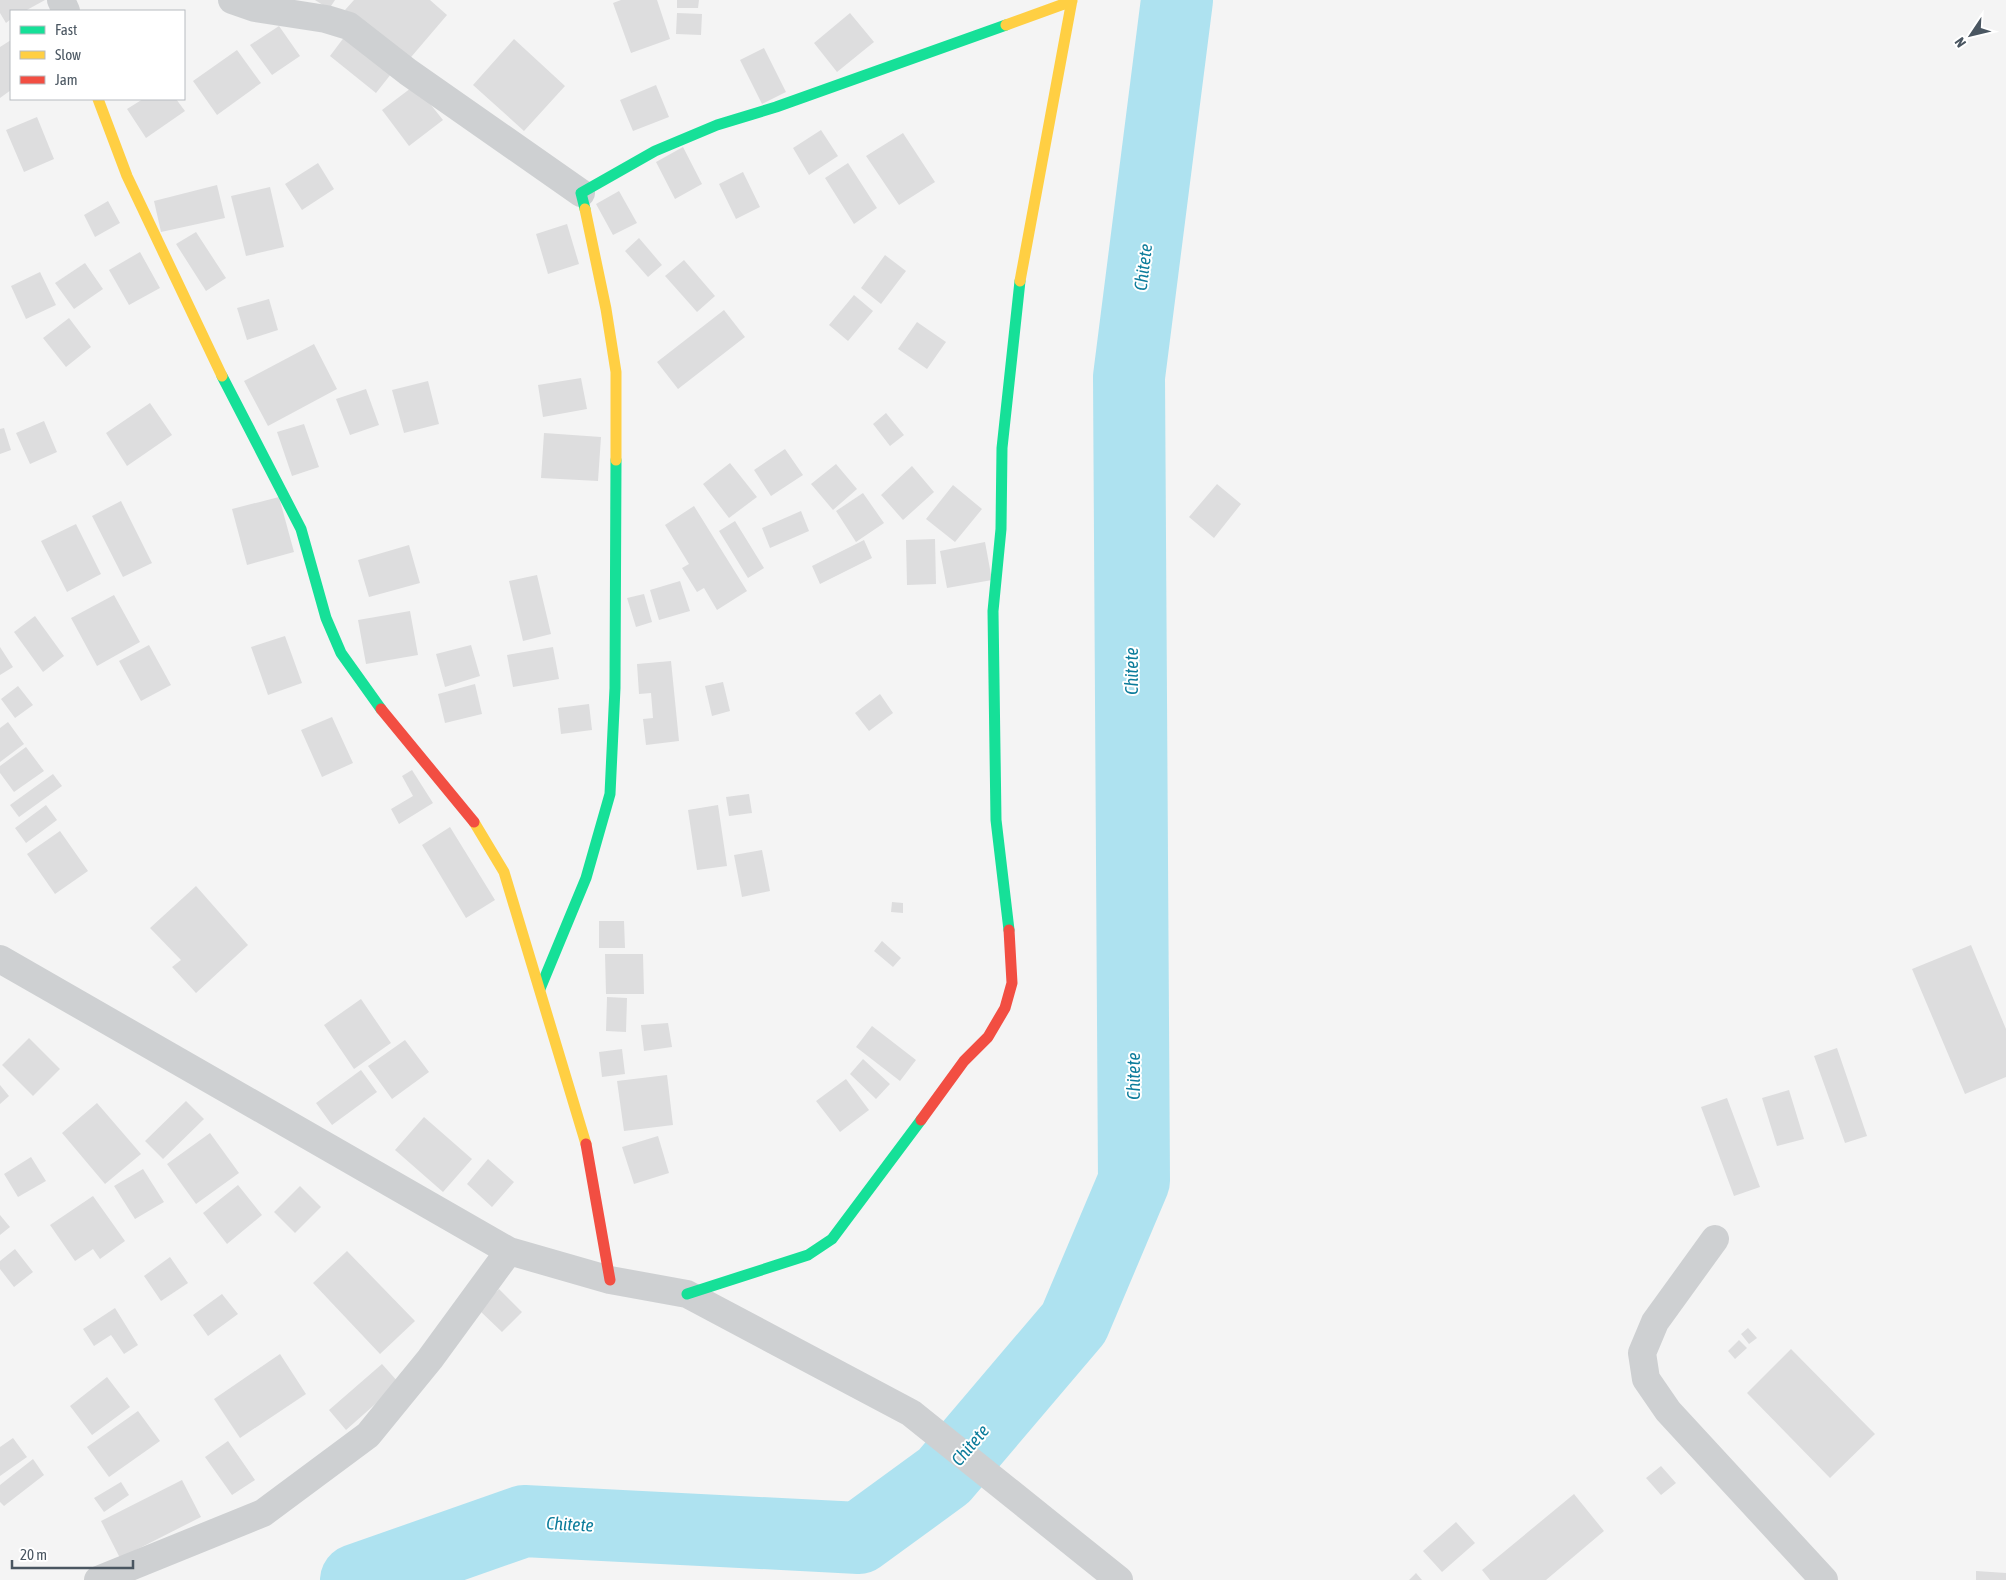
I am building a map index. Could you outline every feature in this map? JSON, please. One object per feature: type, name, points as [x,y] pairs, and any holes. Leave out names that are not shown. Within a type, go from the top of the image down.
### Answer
[{"type":"street","points":[[232,0],[255,8],[326,19],[349,26],[408,72],[581,193],[606,309],[616,372],[615,688],[610,794],[586,878],[540,989]]},
{"type":"street","points":[[581,193],[655,152],[717,126],[776,107],[1072,0]]},
{"type":"street","points":[[687,1294],[808,1255],[832,1239],[964,1061],[988,1037],[1005,1008],[1012,983],[1010,935],[996,820],[994,611],[1001,529],[1002,448],[1020,277],[1072,0]]},
{"type":"street","points":[[98,100],[127,176],[240,415],[300,529],[326,618],[341,653],[361,684],[469,814],[504,872],[584,1135],[610,1280]]},
{"type":"street","points":[[0,959],[510,1251],[610,1280],[687,1294],[911,1413],[1119,1580]]},
{"type":"street","points":[[1715,1239],[1655,1322],[1642,1353],[1646,1379],[1668,1411],[1824,1580]]},
{"type":"street","points":[[98,1580],[263,1513],[368,1435],[430,1359],[510,1251]]},
{"type":"building","points":[[0,0],[45,0],[27,10],[10,10],[10,20],[6,23],[0,13]]},
{"type":"building","points":[[315,0],[335,0],[329,9]]},
{"type":"building","points":[[354,0],[430,0],[447,15],[406,63],[345,10]]},
{"type":"building","points":[[621,0],[657,0],[670,39],[631,53],[613,3]]},
{"type":"building","points":[[677,0],[699,0],[698,8],[677,8]]},
{"type":"building","points":[[677,13],[702,14],[701,35],[676,34]]},
{"type":"building","points":[[850,13],[874,42],[837,72],[814,43]]},
{"type":"building","points":[[279,26],[300,56],[272,75],[250,45]]},
{"type":"building","points":[[348,32],[395,69],[376,93],[330,56]]},
{"type":"building","points":[[514,39],[565,86],[524,131],[473,85]]},
{"type":"building","points":[[10,41],[10,91],[0,98],[0,47]]},
{"type":"building","points":[[764,48],[786,92],[762,104],[740,60]]},
{"type":"building","points":[[237,50],[261,83],[217,115],[193,81]]},
{"type":"building","points":[[415,85],[443,120],[409,146],[382,110]]},
{"type":"building","points":[[656,85],[669,117],[633,131],[620,100]]},
{"type":"building","points":[[141,100],[177,100],[185,111],[146,138],[127,109]]},
{"type":"building","points":[[37,117],[54,159],[24,172],[6,130]]},
{"type":"building","points":[[821,130],[838,156],[809,175],[793,148]]},
{"type":"building","points":[[903,133],[935,182],[899,205],[866,156]]},
{"type":"building","points":[[683,147],[702,184],[675,199],[656,162]]},
{"type":"building","points":[[318,163],[334,189],[302,210],[285,184]]},
{"type":"building","points":[[848,163],[877,208],[854,224],[825,178]]},
{"type":"building","points":[[743,172],[760,207],[736,219],[719,184]]},
{"type":"building","points":[[217,185],[225,218],[161,232],[154,201]]},
{"type":"building","points":[[270,187],[284,247],[246,256],[231,196]]},
{"type":"building","points":[[619,191],[637,223],[613,235],[596,204]]},
{"type":"building","points":[[108,201],[120,223],[95,237],[84,215]]},
{"type":"building","points":[[567,224],[579,264],[548,274],[536,234]]},
{"type":"building","points":[[196,232],[226,278],[206,291],[176,244]]},
{"type":"building","points":[[639,238],[662,265],[648,277],[625,251]]},
{"type":"building","points":[[140,252],[160,288],[129,305],[109,270]]},
{"type":"building","points":[[885,255],[906,271],[881,304],[861,288]]},
{"type":"building","points":[[684,260],[715,296],[697,312],[665,276]]},
{"type":"building","points":[[85,263],[103,289],[74,309],[55,283]]},
{"type":"building","points":[[40,272],[56,305],[26,319],[11,286]]},
{"type":"building","points":[[854,295],[873,311],[848,341],[829,325]]},
{"type":"building","points":[[269,299],[278,330],[247,340],[237,308]]},
{"type":"building","points":[[724,310],[745,337],[678,389],[657,362]]},
{"type":"building","points":[[69,318],[91,347],[66,367],[43,338]]},
{"type":"building","points":[[917,322],[946,342],[927,369],[898,349]]},
{"type":"building","points":[[314,344],[337,389],[268,426],[244,381]]},
{"type":"building","points":[[581,378],[587,409],[543,417],[538,385]]},
{"type":"building","points":[[428,381],[439,424],[404,433],[392,390]]},
{"type":"building","points":[[366,389],[379,425],[350,435],[336,399]]},
{"type":"building","points":[[150,403],[172,435],[127,466],[106,433]]},
{"type":"building","points":[[886,413],[904,435],[890,446],[873,424]]},
{"type":"building","points":[[44,421],[57,452],[30,464],[16,433]]},
{"type":"building","points":[[304,424],[319,467],[292,476],[277,432]]},
{"type":"building","points":[[4,428],[11,450],[0,454],[0,429]]},
{"type":"building","points":[[544,433],[601,437],[598,481],[541,478]]},
{"type":"building","points":[[785,449],[803,475],[771,496],[754,470]]},
{"type":"building","points":[[730,463],[757,497],[729,518],[703,484]]},
{"type":"building","points":[[836,464],[857,489],[833,510],[811,484]]},
{"type":"building","points":[[912,466],[934,492],[903,520],[881,495]]},
{"type":"building","points":[[1217,484],[1241,504],[1214,538],[1189,517]]},
{"type":"building","points":[[953,485],[982,509],[955,542],[926,519]]},
{"type":"building","points":[[863,493],[884,523],[856,542],[836,511]]},
{"type":"building","points":[[279,497],[294,552],[247,565],[232,509]]},
{"type":"building","points":[[121,501],[152,563],[123,577],[92,516]]},
{"type":"building","points":[[694,506],[747,591],[717,610],[704,588],[697,592],[682,568],[689,564],[665,525]]},
{"type":"building","points":[[801,511],[809,531],[770,548],[762,528]]},
{"type":"building","points":[[735,521],[764,568],[748,578],[719,531]]},
{"type":"building","points":[[76,524],[101,574],[67,592],[41,541]]},
{"type":"building","points":[[935,539],[936,584],[907,585],[906,540]]},
{"type":"building","points":[[864,540],[872,558],[820,584],[812,566]]},
{"type":"building","points":[[985,542],[992,580],[947,588],[940,551]]},
{"type":"building","points":[[409,545],[420,583],[369,597],[358,560]]},
{"type":"building","points":[[537,575],[551,634],[523,641],[509,581]]},
{"type":"building","points":[[680,581],[690,611],[659,620],[650,590]]},
{"type":"building","points":[[644,594],[652,622],[636,627],[627,598]]},
{"type":"building","points":[[114,595],[140,642],[97,666],[71,618]]},
{"type":"building","points":[[410,611],[418,655],[366,664],[358,620]]},
{"type":"building","points":[[35,616],[64,656],[43,672],[14,632]]},
{"type":"building","points":[[285,636],[302,683],[268,695],[251,647]]},
{"type":"building","points":[[149,645],[171,685],[141,701],[119,661]]},
{"type":"building","points":[[471,645],[480,676],[445,687],[436,654]]},
{"type":"building","points":[[0,647],[13,667],[0,675]]},
{"type":"building","points":[[553,647],[559,679],[513,687],[507,655]]},
{"type":"building","points":[[671,661],[679,741],[646,745],[643,719],[653,718],[651,693],[639,694],[637,664]]},
{"type":"building","points":[[723,682],[730,711],[712,716],[705,686]]},
{"type":"building","points":[[475,684],[482,714],[445,723],[438,694]]},
{"type":"building","points":[[18,686],[33,705],[15,718],[1,699]]},
{"type":"building","points":[[880,694],[893,713],[869,731],[855,713]]},
{"type":"building","points":[[589,704],[592,730],[561,734],[558,708]]},
{"type":"building","points":[[332,717],[353,763],[322,777],[301,730]]},
{"type":"building","points":[[8,722],[24,744],[0,762],[0,728]]},
{"type":"building","points":[[26,747],[44,771],[14,792],[0,773],[0,766]]},
{"type":"building","points":[[412,770],[433,803],[399,824],[391,809],[413,796],[402,776]]},
{"type":"building","points":[[53,774],[62,786],[19,817],[10,805]]},
{"type":"building","points":[[749,794],[752,813],[729,816],[726,797]]},
{"type":"building","points":[[46,805],[57,820],[26,843],[15,828]]},
{"type":"building","points":[[718,805],[727,866],[697,870],[688,810]]},
{"type":"building","points":[[450,827],[495,900],[466,918],[422,845]]},
{"type":"building","points":[[60,831],[88,871],[55,894],[27,854]]},
{"type":"building","points":[[762,850],[770,891],[742,897],[734,855]]},
{"type":"building","points":[[196,886],[248,945],[196,993],[172,967],[181,960],[150,928]]},
{"type":"building","points":[[892,902],[903,903],[903,913],[891,912]]},
{"type":"building","points":[[599,921],[624,921],[625,948],[599,948]]},
{"type":"building","points":[[882,941],[901,958],[893,967],[874,951]]},
{"type":"building","points":[[1971,945],[2006,1029],[2006,1077],[1965,1094],[1912,969]]},
{"type":"building","points":[[605,954],[643,954],[644,994],[606,994]]},
{"type":"building","points":[[607,997],[627,998],[626,1032],[606,1031]]},
{"type":"building","points":[[361,999],[391,1043],[354,1069],[324,1025]]},
{"type":"building","points":[[668,1023],[672,1047],[644,1051],[641,1025]]},
{"type":"building","points":[[872,1026],[916,1060],[900,1081],[856,1047]]},
{"type":"building","points":[[29,1038],[60,1069],[33,1096],[2,1065]]},
{"type":"building","points":[[405,1040],[429,1072],[392,1099],[368,1066]]},
{"type":"building","points":[[1837,1048],[1867,1136],[1845,1143],[1814,1056]]},
{"type":"building","points":[[622,1049],[625,1074],[602,1077],[599,1052]]},
{"type":"building","points":[[863,1059],[890,1084],[876,1099],[850,1074]]},
{"type":"building","points":[[361,1070],[377,1092],[332,1125],[316,1103]]},
{"type":"building","points":[[667,1075],[673,1125],[624,1131],[617,1081]]},
{"type":"building","points":[[846,1079],[869,1110],[840,1132],[816,1101]]},
{"type":"building","points":[[0,1085],[9,1096],[0,1104]]},
{"type":"building","points":[[1789,1090],[1804,1139],[1777,1146],[1762,1098]]},
{"type":"building","points":[[1727,1098],[1760,1187],[1734,1196],[1701,1107]]},
{"type":"building","points":[[186,1101],[204,1119],[163,1159],[145,1141]]},
{"type":"building","points":[[97,1103],[141,1154],[105,1184],[62,1133]]},
{"type":"building","points":[[424,1117],[472,1159],[443,1192],[395,1150]]},
{"type":"building","points":[[210,1133],[239,1173],[196,1204],[167,1164]]},
{"type":"building","points":[[658,1136],[669,1173],[634,1184],[622,1147]]},
{"type":"building","points":[[31,1157],[46,1181],[18,1197],[4,1174]]},
{"type":"building","points":[[488,1159],[514,1182],[492,1207],[467,1184]]},
{"type":"building","points":[[143,1169],[164,1202],[135,1219],[114,1186]]},
{"type":"building","points":[[238,1185],[262,1215],[227,1244],[203,1213]]},
{"type":"building","points":[[300,1186],[321,1207],[295,1233],[274,1212]]},
{"type":"building","points":[[93,1196],[125,1241],[100,1259],[93,1249],[75,1261],[50,1225]]},
{"type":"building","points":[[0,1215],[10,1227],[0,1235]]},
{"type":"building","points":[[15,1249],[33,1272],[14,1287],[0,1269],[0,1261]]},
{"type":"building","points":[[347,1251],[415,1321],[380,1354],[313,1283]]},
{"type":"building","points":[[170,1257],[188,1283],[161,1301],[144,1276]]},
{"type":"building","points":[[499,1289],[522,1312],[502,1332],[479,1310]]},
{"type":"building","points":[[222,1294],[238,1314],[208,1336],[193,1315]]},
{"type":"building","points":[[115,1308],[138,1345],[124,1354],[111,1335],[94,1346],[83,1329]]},
{"type":"building","points":[[1748,1328],[1757,1338],[1749,1344],[1741,1334]]},
{"type":"building","points":[[1739,1340],[1747,1348],[1735,1359],[1728,1351]]},
{"type":"building","points":[[1791,1349],[1875,1434],[1830,1478],[1747,1393]]},
{"type":"building","points":[[280,1354],[306,1394],[240,1438],[214,1399]]},
{"type":"building","points":[[382,1364],[399,1383],[346,1430],[329,1410]]},
{"type":"building","points":[[107,1377],[130,1407],[92,1435],[70,1406]]},
{"type":"building","points":[[138,1411],[160,1441],[109,1477],[87,1447]]},
{"type":"building","points":[[13,1438],[27,1457],[0,1476],[0,1447]]},
{"type":"building","points":[[228,1441],[255,1480],[232,1495],[205,1457]]},
{"type":"building","points":[[33,1459],[44,1475],[4,1506],[0,1502],[0,1485]]},
{"type":"building","points":[[1661,1466],[1676,1483],[1661,1495],[1646,1478]]},
{"type":"building","points":[[182,1480],[201,1517],[120,1558],[101,1521]]},
{"type":"building","points":[[121,1482],[129,1495],[104,1512],[94,1498]]},
{"type":"building","points":[[1574,1494],[1604,1531],[1546,1580],[1490,1580],[1482,1570]]},
{"type":"building","points":[[1456,1522],[1475,1543],[1442,1572],[1423,1551]]},
{"type":"building","points":[[1976,1571],[2006,1573],[2006,1580],[1976,1580]]},
{"type":"building","points":[[1416,1573],[1422,1580],[1409,1580]]},
{"type":"waterway","name":"Chitete","points":[[356,1580],[524,1521],[859,1538],[944,1476],[1074,1323],[1134,1181],[1129,377],[1177,0]]},
{"type":"traffic: fast","points":[[585,209],[581,193],[655,151],[717,125],[776,107],[1006,25]]},
{"type":"traffic: fast","points":[[1009,930],[996,820],[993,611],[1001,529],[1002,448],[1020,281]]},
{"type":"traffic: fast","points":[[222,376],[301,529],[326,618],[341,653],[381,709]]},
{"type":"traffic: fast","points":[[540,989],[586,878],[610,794],[615,688],[616,460]]},
{"type":"traffic: fast","points":[[687,1294],[808,1255],[832,1239],[921,1120]]},
{"type":"traffic: slow","points":[[1020,281],[1072,0]]},
{"type":"traffic: slow","points":[[1006,25],[1072,1]]},
{"type":"traffic: slow","points":[[98,100],[127,176],[222,376]]},
{"type":"traffic: slow","points":[[585,209],[606,309],[616,372],[616,460]]},
{"type":"traffic: slow","points":[[474,822],[504,872],[586,1144]]},
{"type":"traffic: jam","points":[[381,709],[474,822]]},
{"type":"traffic: jam","points":[[921,1120],[964,1061],[988,1037],[1005,1008],[1012,983],[1009,930]]},
{"type":"traffic: jam","points":[[586,1144],[610,1280]]}]
